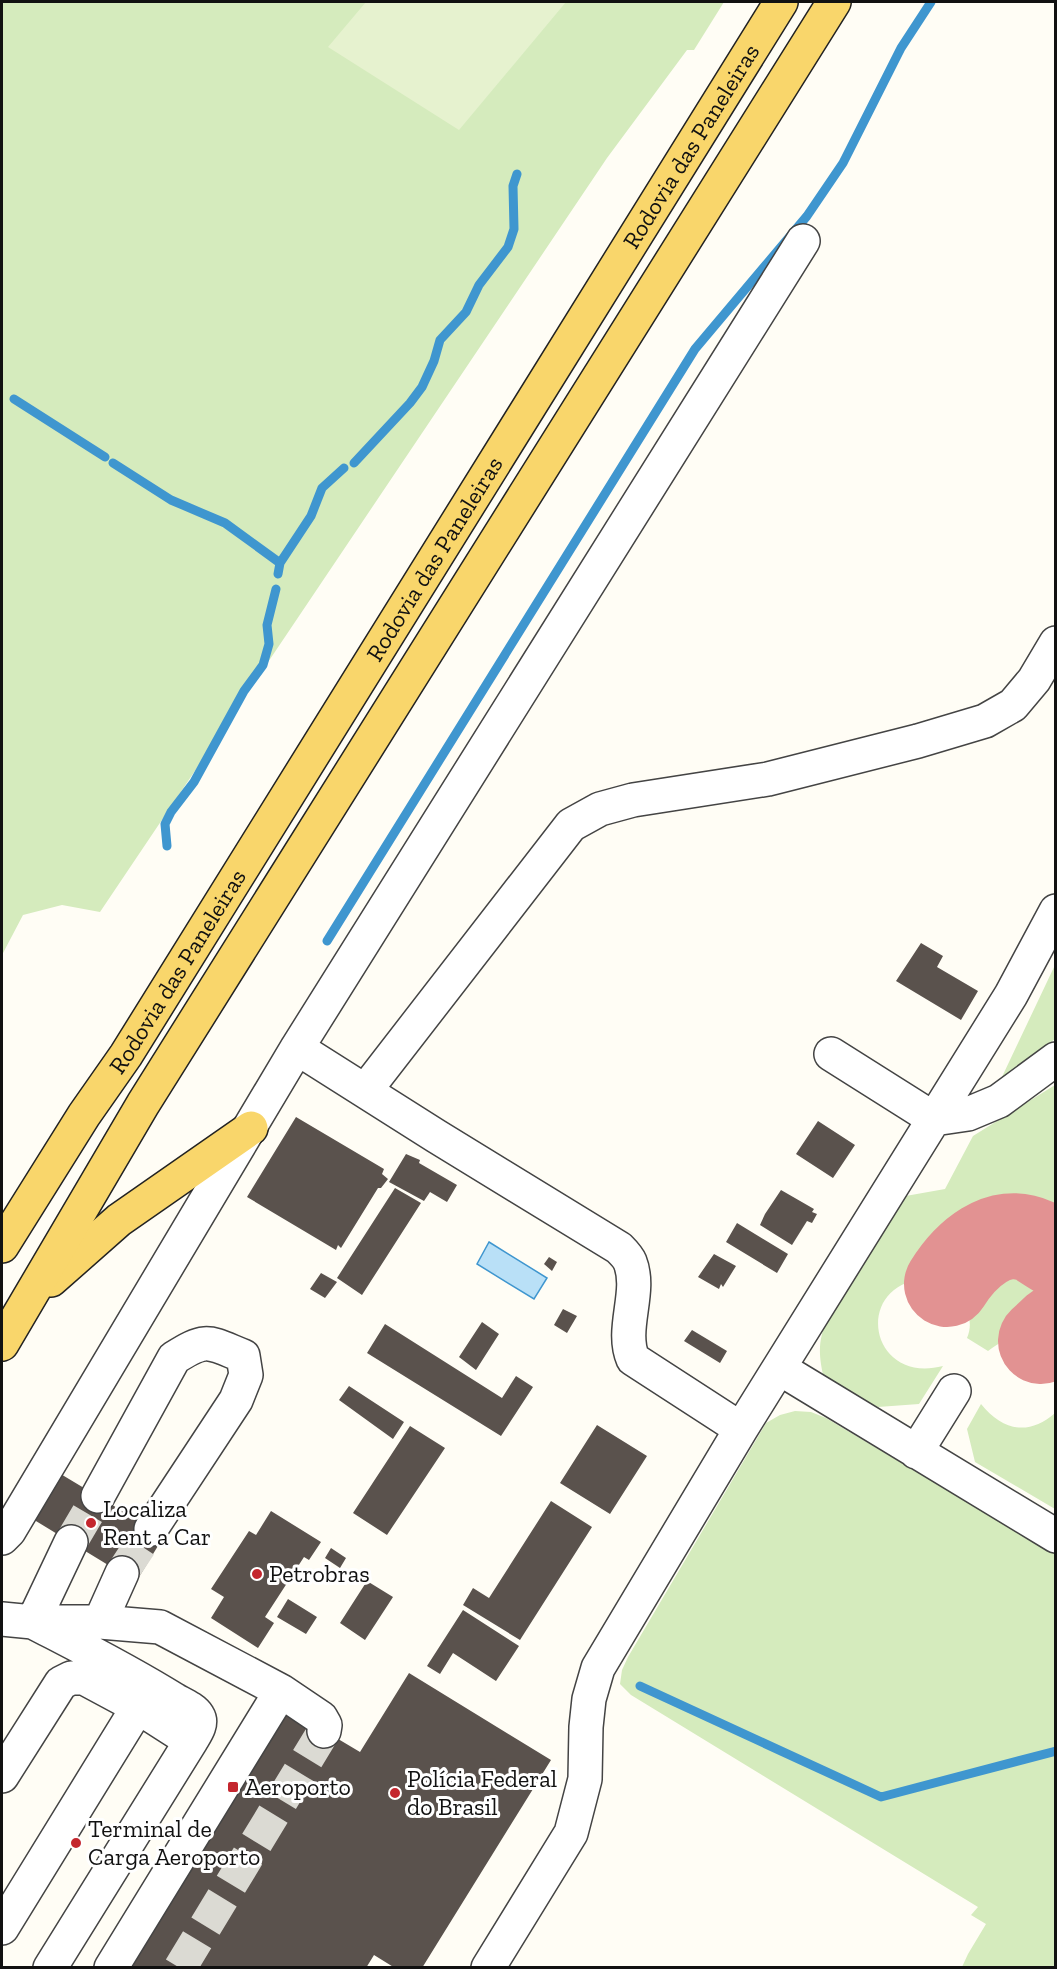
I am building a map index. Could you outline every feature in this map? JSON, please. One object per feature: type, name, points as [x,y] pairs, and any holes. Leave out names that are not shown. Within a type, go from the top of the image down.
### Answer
[{"type":"main road","name":"Rodovia das Paneleiras","points":[[2,1246],[84,1115],[132,1044],[781,2]]},
{"type":"main road","name":"Rodovia das Paneleiras","points":[[2,1344],[143,1104],[834,2]]},
{"type":"main road","points":[[30,1298],[119,1221],[251,1128]]},
{"type":"street","points":[[2,1538],[9,1531],[297,1048],[802,241]]},
{"type":"street","points":[[365,1091],[571,825],[600,809],[633,800],[768,778],[918,741],[986,721],[1013,705],[1034,680],[1056,644]]},
{"type":"street","points":[[488,1968],[571,1833],[585,1779],[589,1699],[598,1668],[741,1429],[1011,995],[1056,911]]},
{"type":"street","points":[[297,1048],[619,1248],[630,1260],[633,1275],[628,1347],[633,1359],[741,1429]]},
{"type":"street","points":[[831,1053],[934,1119],[968,1114],[999,1101],[1056,1059]]},
{"type":"street","points":[[2,1215],[84,1115]]},
{"type":"street","points":[[98,1496],[174,1359],[195,1345],[208,1342],[243,1356],[246,1375],[236,1400],[151,1529]]},
{"type":"street","points":[[779,1368],[1056,1536]]},
{"type":"street","points":[[916,1452],[954,1391]]},
{"type":"street","points":[[17,1620],[71,1542]]},
{"type":"street","points":[[100,1622],[122,1573]]},
{"type":"street","points":[[17,1620],[100,1622],[160,1627],[281,1691],[321,1718],[325,1725],[324,1731]]},
{"type":"street","points":[[17,1620],[131,1674],[195,1712],[200,1724],[50,1968]]},
{"type":"street","points":[[2,1776],[61,1683],[71,1678],[84,1678],[138,1707],[191,1742]]},
{"type":"street","points":[[111,1968],[281,1691]]},
{"type":"street","points":[[2,1928],[138,1707]]},
{"type":"green space","points":[[2,2],[724,2],[694,50],[687,50],[607,158],[100,912],[62,905],[23,915],[2,955]]},
{"type":"green space","points":[[366,2],[566,2],[459,130],[328,47]]},
{"type":"green space","points":[[1055,965],[1055,1039],[1001,1079]]},
{"type":"green space","points":[[1055,1085],[1055,1246],[1028,1235],[1013,1233],[985,1236],[958,1250],[947,1260],[933,1279],[907,1283],[889,1294],[880,1310],[878,1329],[884,1346],[897,1360],[917,1368],[943,1366],[919,1404],[878,1407],[824,1379],[820,1347],[828,1316],[900,1197],[945,1189],[973,1136]]},
{"type":"green space","points":[[1011,1259],[1028,1262],[1055,1278],[1055,1310],[1044,1318],[1027,1337],[1006,1340],[988,1351],[967,1338],[970,1326],[968,1315],[958,1293],[980,1268],[993,1262]]},
{"type":"green space","points":[[981,1404],[998,1420],[1016,1427],[1036,1425],[1055,1413],[1055,1509],[975,1462],[967,1429]]},
{"type":"green space","points":[[795,1411],[811,1412],[826,1418],[1055,1554],[1055,1967],[962,1967],[986,1924],[971,1915],[978,1907],[631,1695],[620,1684],[622,1670],[628,1657],[766,1423],[780,1415]]},
{"type":"water","points":[[489,1242],[547,1278],[534,1299],[477,1264]]},
{"type":"building","points":[[921,943],[943,956],[937,967],[978,991],[961,1020],[896,981]]},
{"type":"building","points":[[296,1117],[384,1169],[382,1174],[388,1179],[381,1188],[378,1188],[341,1248],[338,1245],[336,1250],[247,1197]]},
{"type":"building","points":[[818,1121],[855,1145],[833,1178],[796,1154]]},
{"type":"building","points":[[406,1154],[420,1160],[419,1163],[457,1185],[447,1202],[430,1192],[424,1201],[389,1182]]},
{"type":"building","points":[[395,1188],[421,1203],[362,1295],[337,1278]]},
{"type":"building","points":[[781,1190],[814,1209],[812,1212],[817,1214],[812,1223],[807,1221],[792,1245],[760,1225]]},
{"type":"building","points":[[737,1223],[788,1254],[777,1273],[726,1242]]},
{"type":"building","points":[[714,1254],[736,1266],[723,1287],[721,1284],[719,1289],[698,1277]]},
{"type":"building","points":[[549,1257],[557,1262],[552,1271],[544,1264]]},
{"type":"building","points":[[321,1273],[337,1282],[325,1298],[310,1289]]},
{"type":"building","points":[[563,1309],[577,1316],[567,1333],[554,1325]]},
{"type":"building","points":[[482,1322],[499,1334],[476,1370],[459,1357]]},
{"type":"building","points":[[385,1324],[502,1398],[516,1376],[533,1387],[501,1436],[367,1353]]},
{"type":"building","points":[[692,1330],[727,1351],[720,1363],[684,1341]]},
{"type":"building","points":[[349,1386],[404,1422],[393,1439],[339,1400]]},
{"type":"building","points":[[597,1425],[647,1456],[610,1514],[560,1483]]},
{"type":"building","points":[[410,1426],[445,1448],[387,1535],[353,1513]]},
{"type":"building","name":"Localiza Rent a Car","points":[[59,1473],[164,1536],[136,1582],[31,1518]]},
{"type":"building","points":[[551,1501],[592,1527],[520,1640],[463,1605],[473,1588],[489,1598]]},
{"type":"building","name":"Petrobras","points":[[271,1511],[321,1542],[309,1560],[304,1557],[265,1617],[274,1623],[258,1648],[211,1618],[224,1597],[211,1589],[249,1531],[256,1535]]},
{"type":"building","points":[[331,1548],[346,1558],[340,1568],[325,1558]]},
{"type":"building","points":[[367,1581],[393,1597],[365,1640],[340,1623]]},
{"type":"building","points":[[288,1599],[317,1617],[306,1634],[277,1617]]},
{"type":"building","points":[[463,1610],[519,1646],[496,1681],[453,1653],[440,1674],[427,1666]]},
{"type":"building","points":[[409,1673],[551,1760],[422,1968],[395,1968],[374,1955],[366,1968],[118,1968],[281,1705],[360,1752]]},
{"type":"waterway","points":[[327,941],[695,349],[807,216],[843,163],[901,48],[931,2]]},
{"type":"waterway","points":[[354,463],[422,387],[434,361],[440,340],[466,312],[479,285],[508,247],[514,229],[513,186],[517,174]]},
{"type":"waterway","points":[[14,399],[105,457]]},
{"type":"waterway","points":[[113,463],[171,500],[225,523],[280,563]]},
{"type":"waterway","points":[[278,574],[280,563],[311,516],[322,488],[344,468]]},
{"type":"waterway","points":[[167,846],[165,824],[171,812],[194,782],[244,691],[263,665],[269,644],[267,625],[276,589]]},
{"type":"waterway","points":[[640,1686],[881,1797],[1056,1751]]},
{"type":"taxiway","points":[[947,1284],[973,1253],[996,1239],[1008,1236],[1021,1237],[1035,1241],[1056,1254]]},
{"type":"taxiway","points":[[1041,1341],[1056,1327]]},
{"type":"tunnel","points":[[71,1542],[98,1496]]},
{"type":"tunnel","points":[[122,1573],[151,1529]]},
{"type":"tunnel","points":[[180,1968],[324,1731]]},
{"type":"place","name":"Localiza Rent a Car","points":[[91,1523]]},
{"type":"place","name":"Petrobras","points":[[257,1574]]},
{"type":"place","name":"Aeroporto","points":[[233,1787]]},
{"type":"place","name":"Polícia Federal do Brasil","points":[[395,1793]]},
{"type":"place","name":"Terminal de Carga Aeroporto","points":[[76,1843]]}]
